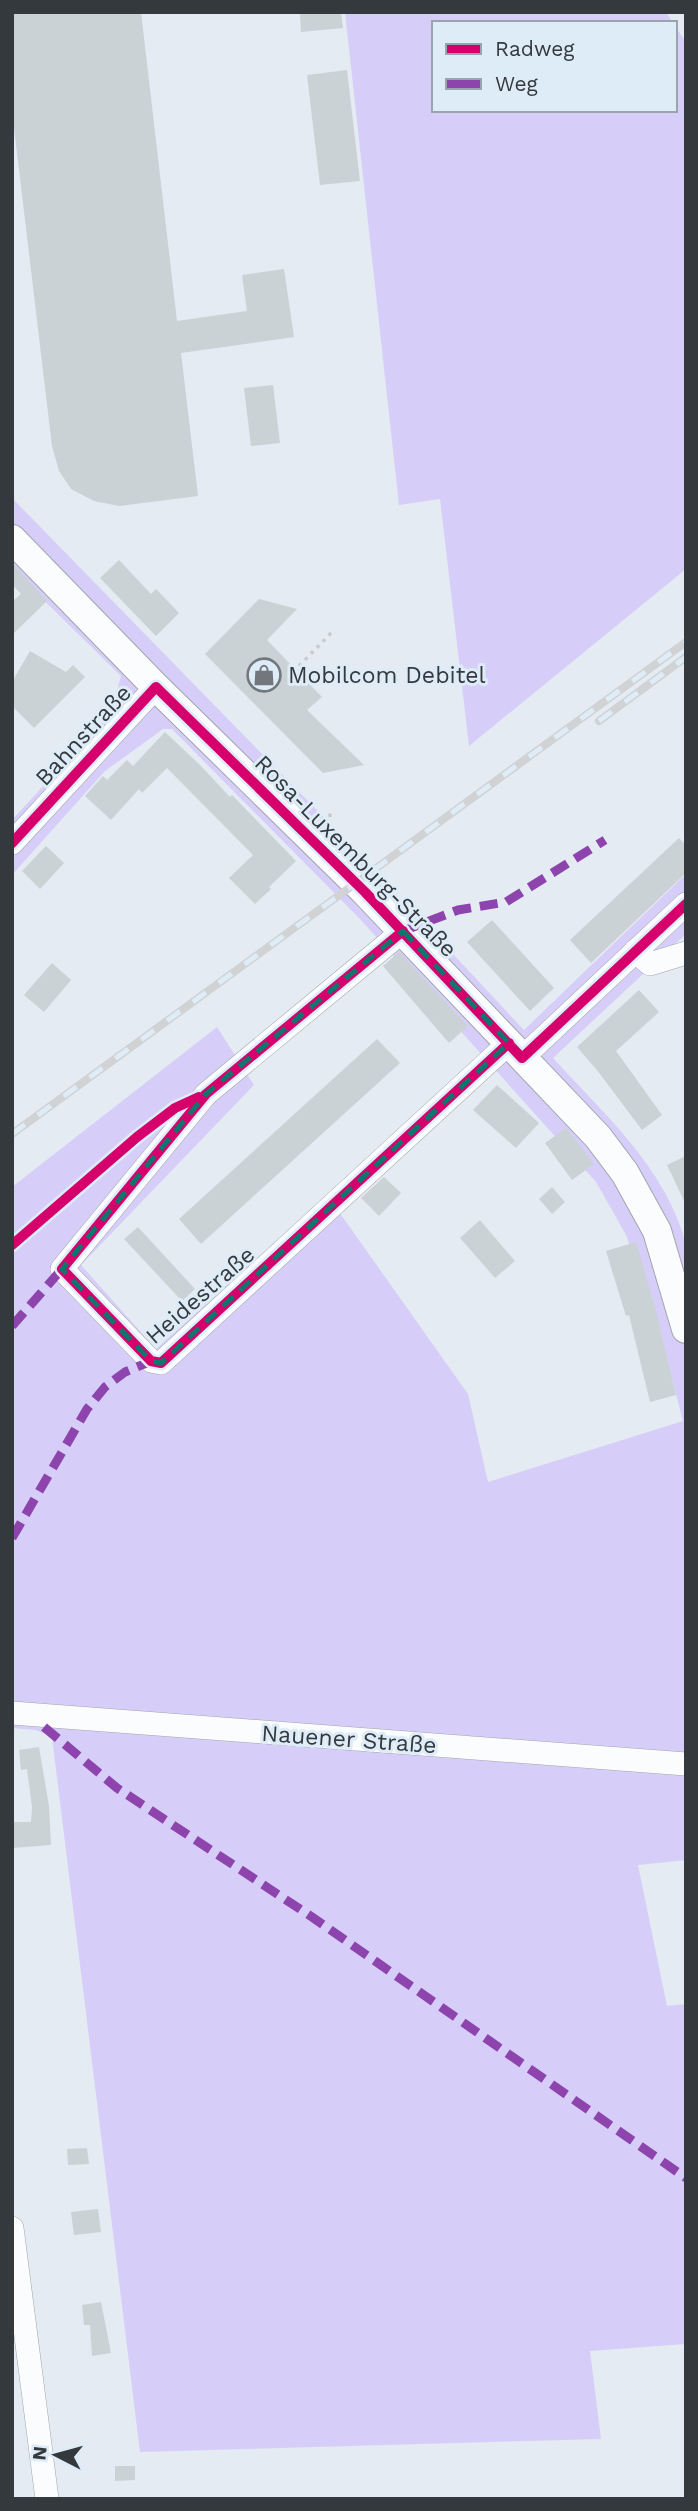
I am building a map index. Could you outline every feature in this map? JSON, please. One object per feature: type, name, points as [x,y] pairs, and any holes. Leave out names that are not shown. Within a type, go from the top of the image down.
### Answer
[{"type":"main road","name":"Rosa-Luxemburg-Straße","points":[[12,539],[156,687],[403,931],[598,1137],[625,1173],[657,1230],[686,1329]]},
{"type":"street","name":"Bahnstraße","points":[[12,843],[156,687]]},
{"type":"street","points":[[515,1050],[635,951],[686,904]]},
{"type":"street","name":"Heidestraße","points":[[403,931],[205,1094],[62,1269],[151,1362],[161,1363],[515,1050]]},
{"type":"street","points":[[635,951],[650,964],[686,953]]},
{"type":"street","name":"Nauener Straße","points":[[12,1713],[686,1764]]},
{"type":"street","points":[[12,2228],[47,2499]]},
{"type":"path","points":[[299,666],[334,630]]},
{"type":"highlighted area","points":[[403,931],[509,1043],[161,1363],[151,1361],[62,1269],[206,1094]]},
{"type":"shaded area","points":[[345,12],[666,12],[672,21],[432,21],[432,112],[677,112],[677,29],[686,42],[686,569],[469,746],[440,499],[399,505]]},
{"type":"shaded area","points":[[12,498],[350,844],[524,1030],[686,874],[686,934],[553,1058],[612,1121],[649,1167],[677,1216],[686,1244],[686,1860],[638,1865],[667,2006],[686,2004],[686,2344],[590,2351],[601,2439],[140,2452],[52,1737],[36,1730],[12,1728],[12,1187],[217,1027],[254,1085],[81,1265],[156,1349],[327,1195],[468,1394],[488,1482],[683,1421],[654,1311],[626,1235],[596,1182],[361,920],[172,729],[163,729],[105,771],[12,875],[12,820],[111,712],[121,676],[12,569]]},
{"type":"building","points":[[12,12],[141,12],[177,321],[247,311],[242,275],[284,269],[294,337],[181,353],[198,496],[119,506],[94,501],[71,489],[59,471],[52,446],[12,111]]},
{"type":"building","points":[[300,12],[341,12],[343,28],[301,32]]},
{"type":"building","points":[[347,70],[360,181],[320,185],[307,75]]},
{"type":"building","points":[[273,385],[280,443],[251,446],[244,388]]},
{"type":"building","points":[[119,560],[151,594],[156,589],[179,613],[156,636],[100,578]]},
{"type":"building","points":[[12,563],[47,601],[12,635],[12,602],[21,594],[12,584]]},
{"type":"building","name":"Mobilcom Debitel","points":[[259,599],[297,609],[267,640],[322,697],[307,710],[364,765],[323,773],[205,654]]},
{"type":"building","points":[[30,651],[66,672],[73,665],[85,677],[34,728],[12,706],[12,682]]},
{"type":"building","points":[[165,732],[230,797],[232,795],[296,861],[255,904],[229,878],[253,855],[167,768],[142,793],[139,789],[111,820],[85,796],[103,776],[107,780],[127,760],[133,766]]},
{"type":"building","points":[[679,838],[686,845],[686,873],[591,963],[570,940]]},
{"type":"building","points":[[46,846],[64,863],[40,889],[22,871]]},
{"type":"building","points":[[492,920],[554,988],[530,1011],[467,942]]},
{"type":"building","points":[[399,952],[468,1026],[449,1043],[383,966]]},
{"type":"building","points":[[52,963],[71,980],[44,1012],[24,995]]},
{"type":"building","points":[[639,990],[659,1012],[616,1051],[662,1115],[642,1130],[577,1047]]},
{"type":"building","points":[[377,1039],[400,1063],[201,1244],[179,1219]]},
{"type":"building","points":[[497,1085],[539,1123],[516,1148],[473,1110]]},
{"type":"building","points":[[566,1128],[594,1164],[572,1180],[545,1143]]},
{"type":"building","points":[[686,1156],[686,1205],[667,1165]]},
{"type":"building","points":[[384,1177],[401,1193],[379,1216],[361,1198]]},
{"type":"building","points":[[552,1187],[565,1202],[552,1214],[539,1199]]},
{"type":"building","points":[[480,1220],[515,1261],[495,1278],[460,1238]]},
{"type":"building","points":[[138,1227],[195,1289],[182,1301],[124,1239]]},
{"type":"building","points":[[636,1242],[676,1395],[650,1402],[629,1315],[626,1316],[606,1251]]},
{"type":"building","points":[[39,1747],[49,1806],[51,1845],[12,1848],[12,1822],[31,1822],[32,1807],[27,1769],[21,1770],[19,1750]]},
{"type":"building","points":[[87,2148],[89,2164],[68,2165],[67,2149]]},
{"type":"building","points":[[98,2209],[101,2232],[74,2235],[71,2212]]},
{"type":"building","points":[[101,2302],[111,2353],[92,2356],[90,2325],[84,2325],[82,2305]]},
{"type":"building","points":[[115,2466],[135,2466],[135,2480],[115,2481]]},
{"type":"railway","points":[[12,1134],[686,642]]},
{"type":"railway","points":[[599,721],[686,657]]},
{"type":"marked path","points":[[403,931],[458,910],[506,902],[605,840]]},
{"type":"marked path","points":[[12,1326],[62,1269]]},
{"type":"marked path","points":[[12,1538],[87,1409],[105,1387],[125,1372],[151,1361]]},
{"type":"marked path","points":[[44,1727],[117,1788],[312,1917],[686,2178]]},
{"type":"cycle path","points":[[12,843],[156,687],[365,892],[522,1058],[686,904]]},
{"type":"cycle path","points":[[403,931],[206,1094],[62,1269],[151,1361],[161,1363],[509,1043]]},
{"type":"cycle path","points":[[12,1245],[137,1137],[175,1108],[199,1097]]},
{"type":"place","name":"Mobilcom Debitel","points":[[264,675]]}]
